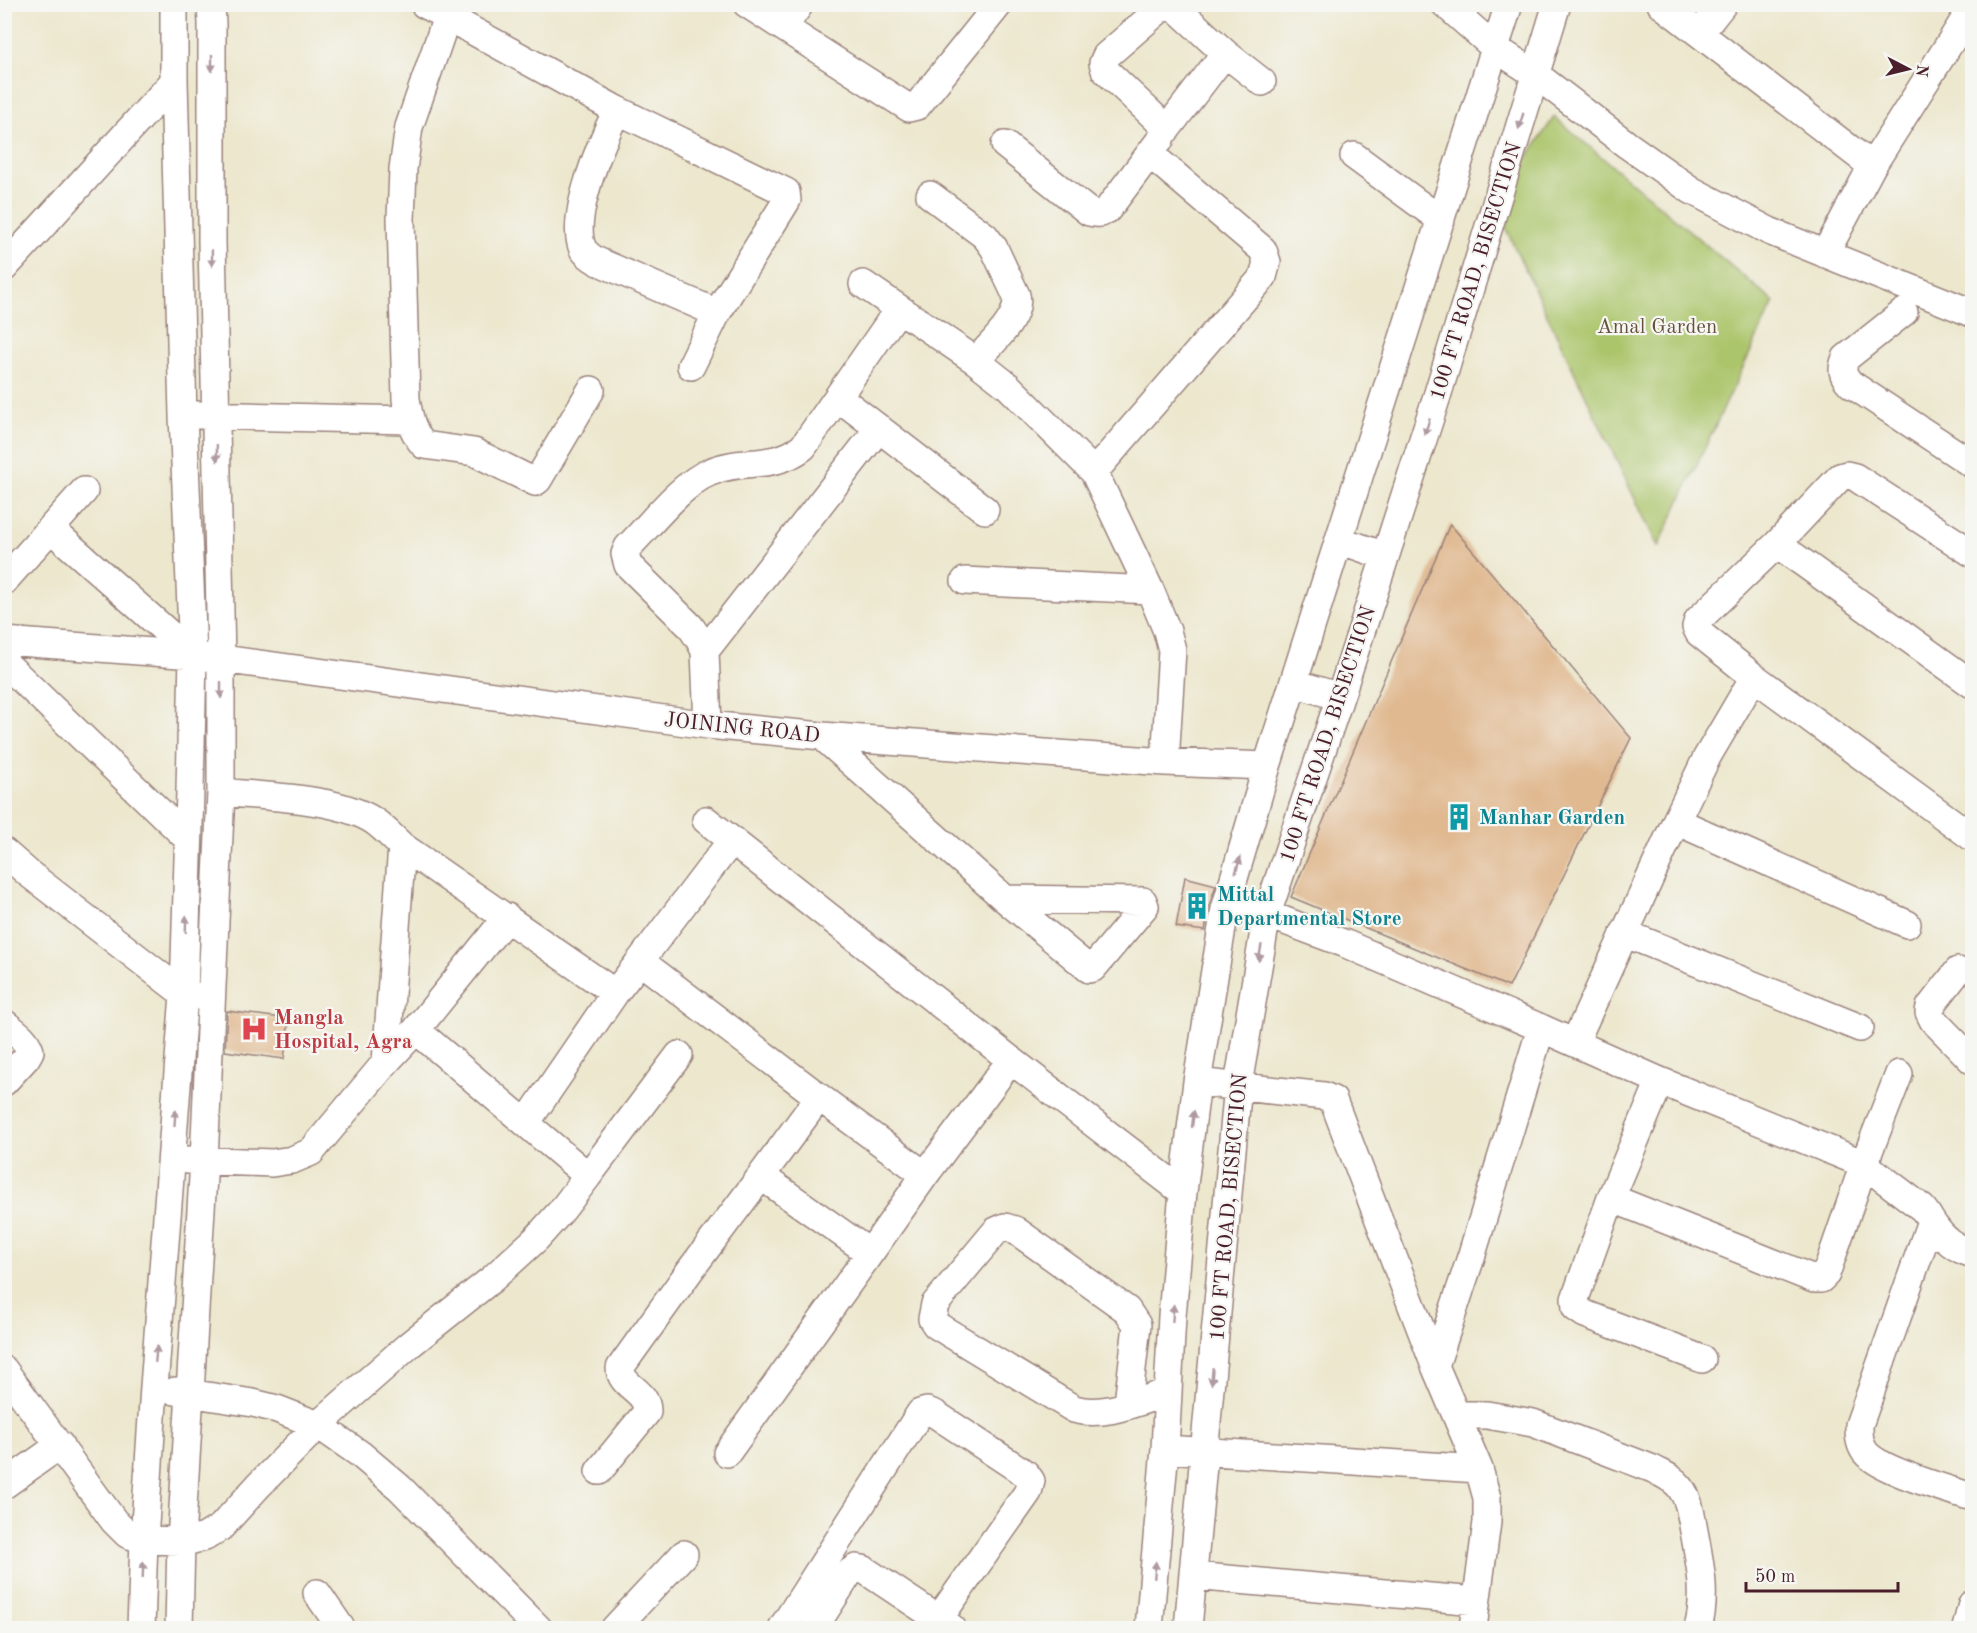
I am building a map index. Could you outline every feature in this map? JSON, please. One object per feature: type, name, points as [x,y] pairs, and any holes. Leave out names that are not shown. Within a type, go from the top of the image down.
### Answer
[{"type":"street","points":[[141,1629],[154,1387],[184,994],[193,655],[183,415],[174,4]]},
{"type":"street","points":[[179,1629],[181,1541],[204,1160],[221,792],[221,659],[212,241],[212,14],[231,4]]},
{"type":"street","points":[[747,4],[909,108],[917,106],[999,4]]},
{"type":"street","points":[[784,27],[800,4]]},
{"type":"street","points":[[1445,4],[1495,48],[1535,74],[1626,144],[1691,190],[1769,231],[1972,313]]},
{"type":"street","name":"100 FT ROAD, BISECTION","points":[[1149,1629],[1165,1449],[1172,1316],[1183,1192],[1197,1082],[1225,909],[1267,766],[1509,4]]},
{"type":"street","name":"100 FT ROAD, BISECTION","points":[[1188,1629],[1238,1085],[1267,914],[1340,697],[1441,382],[1557,4]]},
{"type":"street","points":[[1661,4],[1872,166]]},
{"type":"street","points":[[1700,33],[1723,4]]},
{"type":"street","points":[[1167,129],[1105,70],[1104,60],[1160,9],[1171,6],[1177,9],[1225,53],[1262,82]]},
{"type":"street","points":[[1825,254],[1872,166],[1972,8]]},
{"type":"street","points":[[591,390],[538,480],[534,482],[474,453],[424,445],[409,420],[406,399],[402,264],[403,169],[409,128],[435,11],[616,110],[786,192],[788,200],[717,313],[691,366]]},
{"type":"street","points":[[1005,145],[1089,212],[1102,213],[1108,209],[1225,53]]},
{"type":"street","points":[[4,268],[174,81]]},
{"type":"street","points":[[616,110],[594,160],[581,216],[582,247],[597,261],[717,313]]},
{"type":"street","points":[[175,123],[212,121]]},
{"type":"street","points":[[1094,472],[1263,277],[1267,262],[1263,250],[1150,154]]},
{"type":"street","points":[[1353,156],[1441,220]]},
{"type":"street","points":[[930,195],[985,236],[994,248],[1018,302],[1014,317],[976,361]]},
{"type":"street","points":[[862,284],[976,361],[1008,386],[1094,472],[1150,590],[1167,631],[1172,650],[1165,762]]},
{"type":"street","points":[[708,724],[705,651],[690,626],[628,565],[625,554],[628,548],[691,482],[710,471],[730,466],[777,461],[794,455],[803,447],[898,310]]},
{"type":"street","points":[[1904,312],[1846,358],[1842,366],[1843,375],[1851,384],[1972,464]]},
{"type":"street","points":[[838,397],[985,510]]},
{"type":"street","points":[[183,415],[409,420]]},
{"type":"street","points":[[705,651],[879,428]]},
{"type":"street","points":[[1972,554],[1855,477],[1846,475],[1840,477],[1777,544],[1698,620],[1696,627],[1699,633],[1754,677],[1972,837]]},
{"type":"street","points":[[4,581],[84,491]]},
{"type":"street","points":[[51,529],[193,655]]},
{"type":"street","points":[[1339,540],[1385,556]]},
{"type":"street","points":[[1777,544],[1972,684]]},
{"type":"street","points":[[965,582],[1150,590]]},
{"type":"street","name":"JOINING ROAD","points":[[4,642],[193,655],[708,724],[822,736],[1165,762],[1267,766]]},
{"type":"street","points":[[4,662],[188,839]]},
{"type":"street","points":[[1575,1042],[1707,757],[1754,677]]},
{"type":"street","points":[[1294,683],[1340,697]]},
{"type":"street","points":[[822,736],[1005,899]]},
{"type":"street","points":[[221,792],[327,803],[375,822],[402,846],[615,993]]},
{"type":"street","points":[[706,820],[1183,1192]]},
{"type":"street","points":[[1676,821],[1907,924]]},
{"type":"street","points":[[526,1123],[615,993],[732,840]]},
{"type":"street","points":[[386,1062],[402,846]]},
{"type":"street","points":[[4,852],[184,994],[211,1000]]},
{"type":"street","points":[[1225,909],[1267,914],[1346,944],[1575,1042],[1660,1082],[1864,1164],[1922,1208],[1948,1242],[1972,1254]]},
{"type":"street","points":[[172,1159],[272,1162],[292,1160],[311,1152],[386,1062],[416,1030],[507,917]]},
{"type":"street","points":[[1624,933],[1860,1028]]},
{"type":"street","points":[[640,961],[925,1175]]},
{"type":"street","points":[[1958,971],[1930,1007],[1929,1012],[1933,1020],[1972,1060]]},
{"type":"street","points":[[4,1023],[28,1044],[30,1051],[4,1082]]},
{"type":"street","points":[[1435,1366],[1541,1028]]},
{"type":"street","points":[[416,1030],[588,1176]]},
{"type":"street","points":[[4,1370],[114,1521],[128,1534],[144,1540],[181,1541],[205,1537],[220,1527],[318,1425],[409,1344],[492,1279],[527,1247],[562,1210],[679,1055]]},
{"type":"street","points":[[727,1453],[925,1175],[1011,1060]]},
{"type":"street","points":[[1611,1198],[1814,1280],[1821,1279],[1826,1274],[1864,1164],[1899,1074]]},
{"type":"street","points":[[1197,1082],[1324,1096],[1333,1100],[1435,1366],[1479,1469],[1487,1498],[1488,1522],[1473,1629]]},
{"type":"street","points":[[1660,1082],[1611,1198],[1575,1299],[1576,1308],[1585,1314],[1702,1359]]},
{"type":"street","points":[[599,1471],[647,1412],[648,1405],[645,1399],[623,1378],[620,1368],[819,1097]]},
{"type":"street","points":[[761,1176],[870,1253]]},
{"type":"street","points":[[1931,1221],[1859,1425],[1859,1440],[1866,1453],[1882,1464],[1933,1485],[1972,1497]]},
{"type":"street","points":[[1128,1404],[1137,1325],[1133,1317],[1127,1310],[1015,1230],[1005,1227],[996,1231],[935,1304],[932,1318],[936,1325],[1074,1409],[1086,1413],[1099,1413],[1168,1392]]},
{"type":"street","points":[[154,1387],[261,1405],[318,1425],[360,1454],[400,1488],[538,1629]]},
{"type":"street","points":[[782,1629],[920,1413],[927,1411],[935,1414],[1026,1474],[1031,1481],[1028,1491],[946,1624],[863,1569],[856,1568],[850,1572],[814,1629]]},
{"type":"street","points":[[1456,1415],[1487,1415],[1533,1423],[1669,1477],[1680,1487],[1688,1502],[1701,1568],[1702,1598],[1698,1629]]},
{"type":"street","points":[[4,1485],[60,1445]]},
{"type":"street","points":[[1165,1449],[1479,1469]]},
{"type":"street","points":[[615,1629],[684,1554]]},
{"type":"street","points":[[1193,1576],[1476,1601]]},
{"type":"street","points":[[317,1593],[341,1629]]},
{"type":"street","points":[[1966,1629],[1972,1604]]},
{"type":"green space","name":"Amal Garden","points":[[1554,117],[1774,302],[1658,547],[1495,206]]},
{"type":"building","name":"Manhar Garden","points":[[1450,524],[1631,738],[1509,987],[1291,897]]},
{"type":"building","name":"Mittal Departmental Store","points":[[1185,877],[1216,885],[1209,906],[1205,931],[1176,927]]},
{"type":"building","points":[[227,1011],[289,1019],[284,1059],[225,1051]]},
{"type":"place","name":"Manhar Garden","points":[[1459,817]]},
{"type":"place","name":"Mittal Departmental Store","points":[[1197,906]]},
{"type":"place","name":"Mangla Hospital, Agra","points":[[254,1029]]}]
